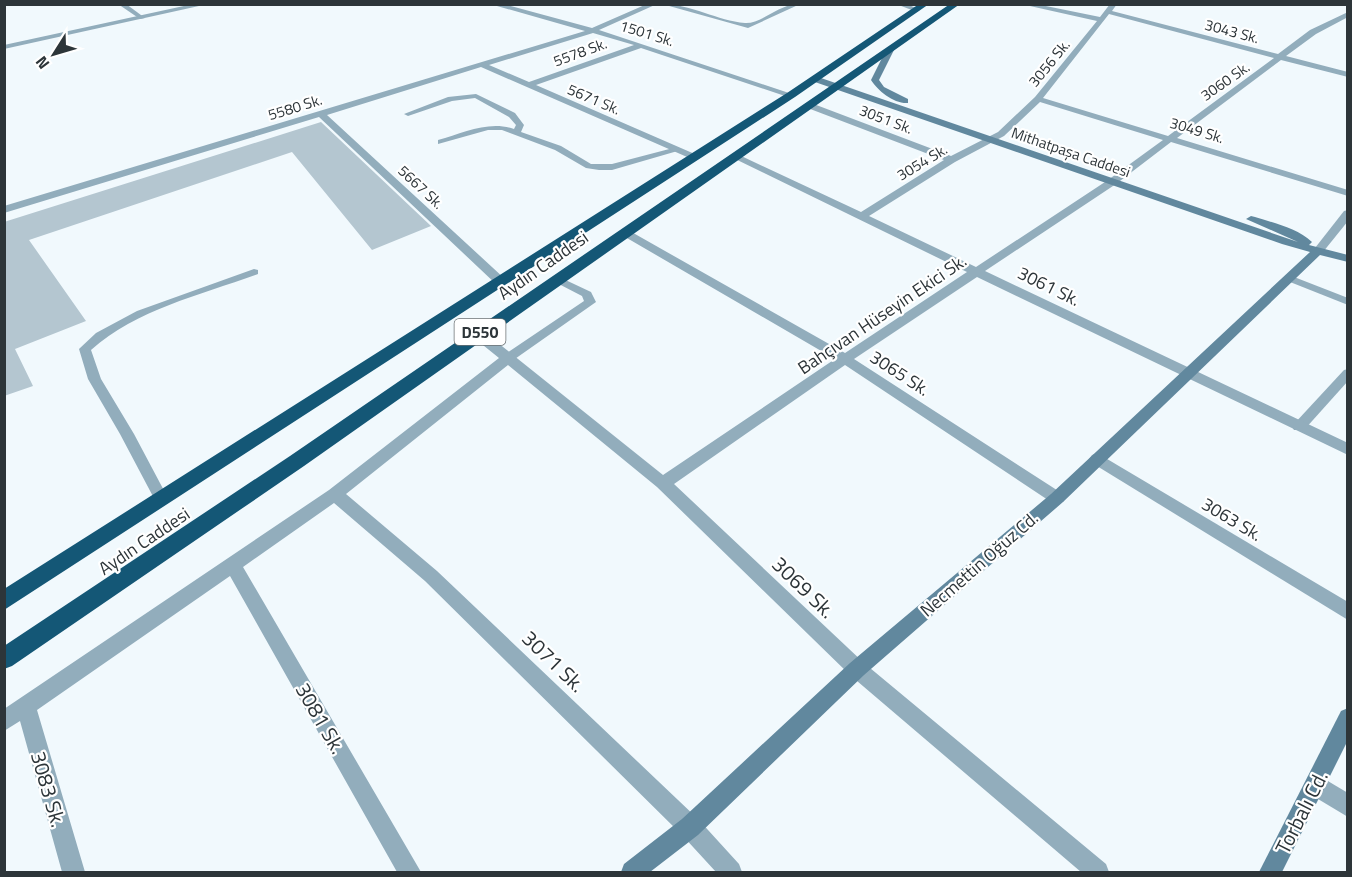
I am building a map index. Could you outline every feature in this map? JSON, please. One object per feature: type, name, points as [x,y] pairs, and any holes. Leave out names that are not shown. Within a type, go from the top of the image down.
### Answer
[{"type":"highway","name":"Aydın Caddesi","points":[[4,659],[297,461],[624,232],[956,4]]},
{"type":"highway","name":"Aydın Caddesi","points":[[4,601],[791,95],[921,7]]},
{"type":"main road","name":"Mithatpaşa Caddesi","points":[[891,48],[875,80],[881,89],[896,99],[996,137]]},
{"type":"main road","name":"Mithatpaşa Caddesi","points":[[815,79],[996,137],[1286,242],[1347,259]]},
{"type":"main road","name":"Necmettin Oğuz Cd.","points":[[632,873],[690,827],[857,669],[1056,498],[1319,250]]},
{"type":"main road","name":"Torbalı Cd.","points":[[1270,873],[1347,718]]},
{"type":"street","points":[[9,44],[205,4]]},
{"type":"street","name":"1501 Sk.","points":[[493,4],[641,45],[791,95]]},
{"type":"street","name":"5580 Sk.","points":[[4,210],[592,31],[654,4]]},
{"type":"street","points":[[665,4],[748,26],[794,5]]},
{"type":"street","points":[[899,4],[921,7]]},
{"type":"street","points":[[1024,4],[1102,20]]},
{"type":"street","name":"3056 Sk.","points":[[996,137],[1038,99],[1111,8]]},
{"type":"street","name":"3043 Sk.","points":[[1111,8],[1347,75]]},
{"type":"street","name":"3060 Sk.","points":[[1117,179],[1313,32],[1347,14]]},
{"type":"street","name":"5578 Sk.","points":[[529,86],[641,45]]},
{"type":"street","name":"5671 Sk.","points":[[482,65],[694,157]]},
{"type":"street","name":"3049 Sk.","points":[[1038,99],[1347,192]]},
{"type":"street","name":"3051 Sk.","points":[[808,105],[952,160]]},
{"type":"street","name":"5667 Sk.","points":[[321,114],[501,282]]},
{"type":"street","name":"3054 Sk.","points":[[861,217],[952,160],[996,137]]},
{"type":"street","name":"3061 Sk.","points":[[734,156],[978,271],[1186,374],[1347,450]]},
{"type":"street","name":"Bahçıvan Hüseyin Ekici Sk.","points":[[663,483],[1117,179]]},
{"type":"street","points":[[1319,250],[1347,213]]},
{"type":"street","name":"3065 Sk.","points":[[624,232],[845,359],[1056,498]]},
{"type":"street","name":"3069 Sk.","points":[[478,334],[663,483],[857,669],[1098,873]]},
{"type":"street","points":[[4,721],[335,494],[508,358]]},
{"type":"street","name":"3063 Sk.","points":[[1096,459],[1347,612]]},
{"type":"street","name":"3071 Sk.","points":[[335,494],[431,576],[690,827],[730,873]]},
{"type":"street","name":"3081 Sk.","points":[[232,564],[410,873]]},
{"type":"street","name":"3083 Sk.","points":[[26,705],[73,873]]},
{"type":"street","points":[[1316,784],[1347,806]]},
{"type":"lane","points":[[120,4],[142,18]]},
{"type":"lane","points":[[408,114],[451,99],[476,96],[516,119],[520,125],[517,132]]},
{"type":"lane","points":[[441,142],[488,128],[503,128],[558,148],[589,166],[599,167],[612,167],[677,150]]},
{"type":"lane","points":[[162,500],[87,366],[85,349],[93,341],[140,315],[254,272]]},
{"type":"lane","points":[[1289,278],[1347,302]]},
{"type":"lane","points":[[508,358],[590,302],[586,294],[557,279]]},
{"type":"lane","points":[[1299,427],[1347,373]]},
{"type":"building","points":[[321,122],[431,226],[372,250],[292,152],[29,240],[86,321],[15,349],[33,386],[4,396],[4,222]]}]
